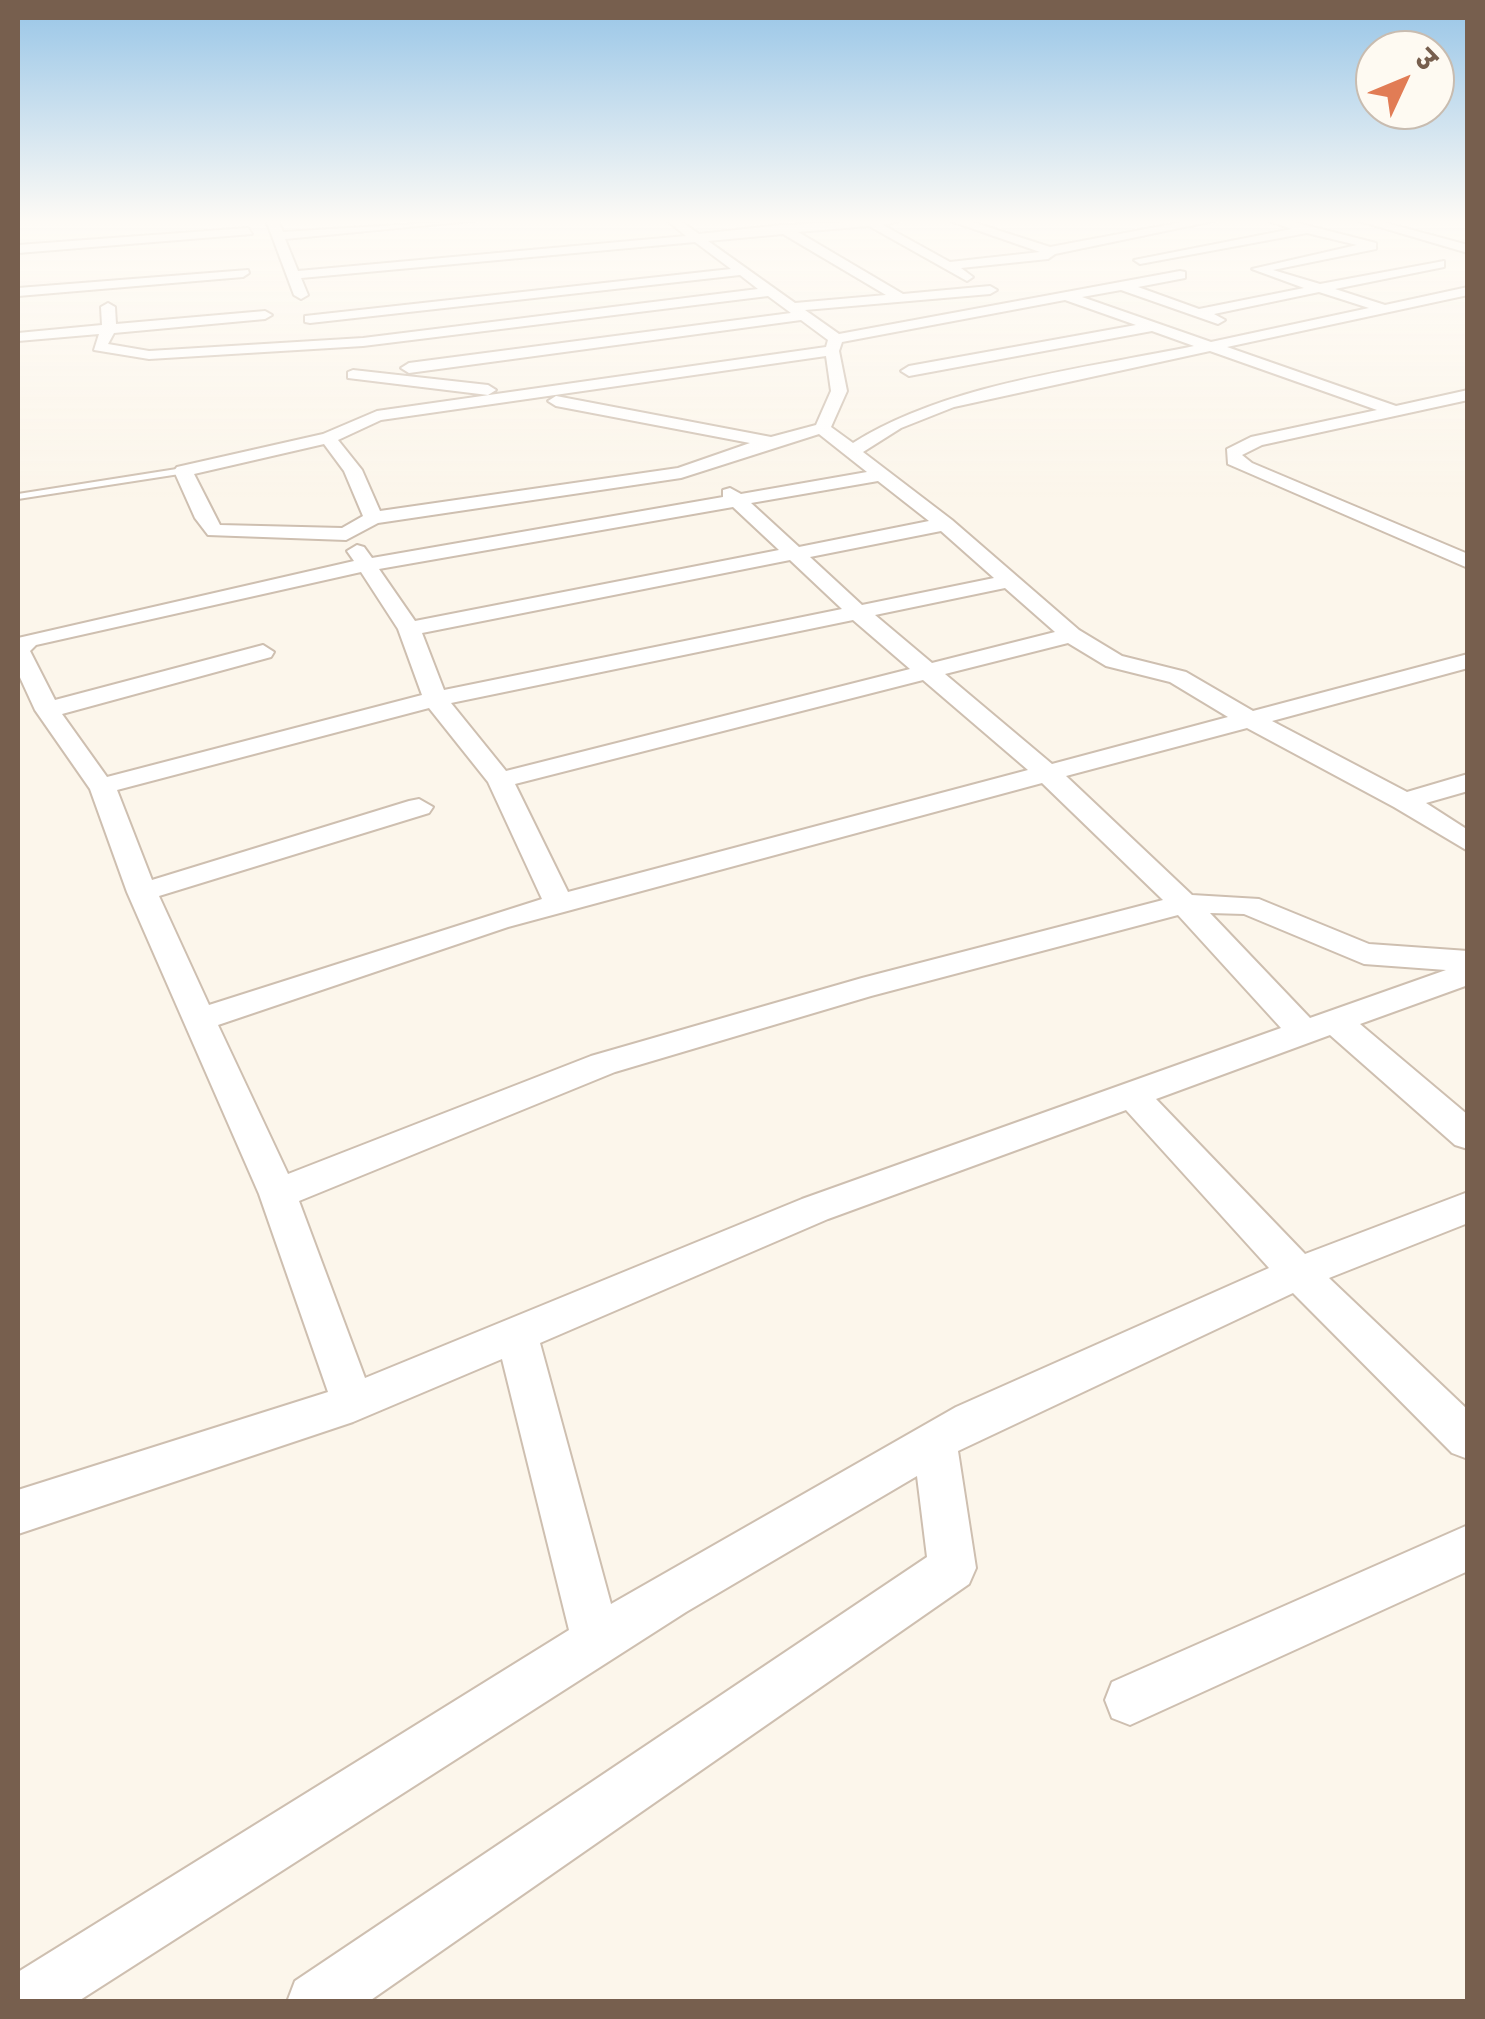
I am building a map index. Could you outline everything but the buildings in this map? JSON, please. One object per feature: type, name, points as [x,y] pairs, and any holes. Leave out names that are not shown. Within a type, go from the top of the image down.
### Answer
[{"type":"street","points":[[108,314],[109,328],[98,347],[149,355],[326,345],[591,314]]},
{"type":"street","points":[[308,314],[326,345],[354,375],[377,416]]},
{"type":"street","points":[[310,319],[353,314]]},
{"type":"street","points":[[354,375],[780,314]]},
{"type":"street","points":[[805,314],[839,343],[877,352]]},
{"type":"street","points":[[839,343],[842,376],[838,401],[822,428],[692,469],[373,518],[346,534],[215,532],[206,524],[195,489],[183,471],[328,438],[377,416],[524,398],[979,314]]},
{"type":"street","points":[[1115,314],[1393,410]]},
{"type":"street","points":[[1202,314],[1264,336]]},
{"type":"street","points":[[854,450],[936,395],[1216,347],[1365,314]]},
{"type":"street","points":[[18,336],[265,315]]},
{"type":"street","points":[[515,324],[542,350]]},
{"type":"street","points":[[909,371],[1150,327]]},
{"type":"street","points":[[893,362],[936,395]]},
{"type":"street","points":[[354,375],[465,386],[590,406],[771,442]]},
{"type":"street","points":[[1468,395],[1245,444],[1233,453],[1234,460],[1468,562]]},
{"type":"street","points":[[822,428],[945,524],[1070,635],[1114,661],[1178,677],[1404,801],[1468,843]]},
{"type":"street","points":[[328,438],[354,470],[373,518]]},
{"type":"street","points":[[692,469],[741,501],[860,614],[1048,775],[1319,1026],[1468,1136]]},
{"type":"street","points":[[353,1403],[278,1194],[142,892],[102,786],[47,710],[18,650],[28,640],[365,566],[881,475]]},
{"type":"street","points":[[409,629],[945,524]]},
{"type":"street","points":[[346,534],[409,629],[435,698],[500,780],[560,905]]},
{"type":"street","points":[[102,786],[435,698],[1009,581]]},
{"type":"street","points":[[500,780],[1070,635]]},
{"type":"street","points":[[47,710],[263,652]]},
{"type":"street","points":[[198,1020],[497,920],[1468,661]]},
{"type":"street","points":[[1404,801],[1468,782]]},
{"type":"street","points":[[142,892],[419,807]]},
{"type":"street","points":[[278,1194],[603,1064],[862,988],[1184,904],[1248,905],[1364,954],[1468,961]]},
{"type":"street","points":[[18,1512],[353,1403],[815,1209],[1468,973]]},
{"type":"street","points":[[1133,1096],[1298,1274],[1468,1440]]},
{"type":"street","points":[[23,2002],[596,1641],[971,1421],[1298,1274],[1468,1207]]},
{"type":"street","points":[[517,1335],[596,1641]]},
{"type":"street","points":[[316,2002],[952,1568],[935,1442]]},
{"type":"street","points":[[1130,1700],[1468,1547]]},
{"type":"lane","points":[[18,497],[183,471]]}]
